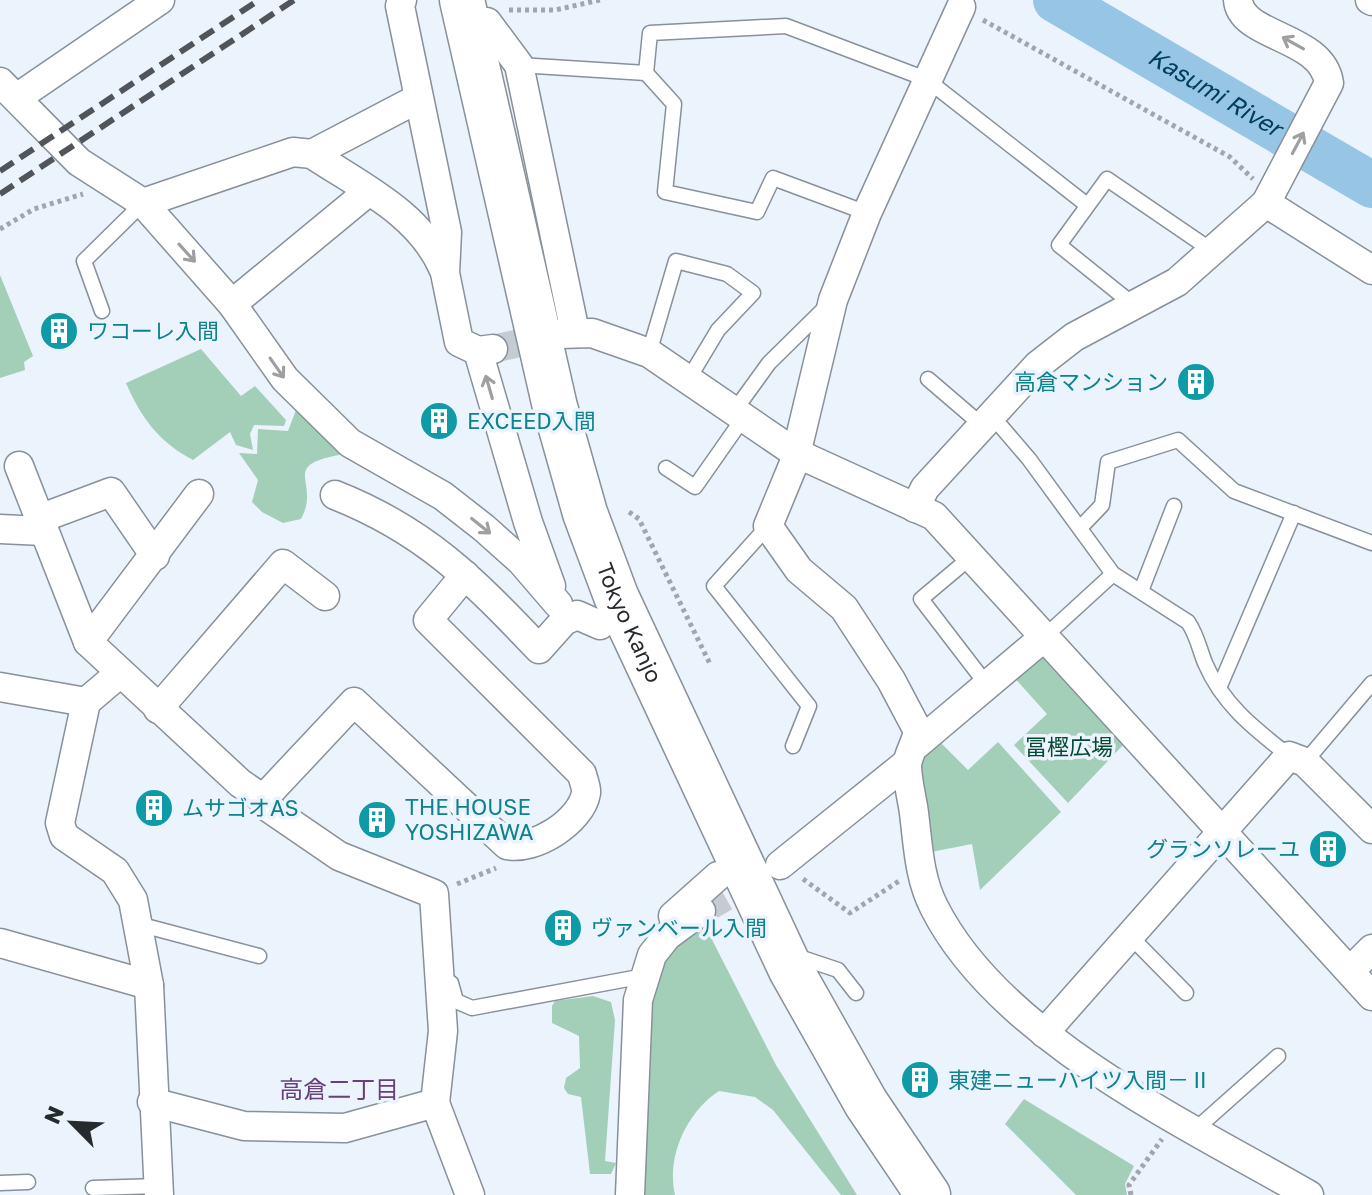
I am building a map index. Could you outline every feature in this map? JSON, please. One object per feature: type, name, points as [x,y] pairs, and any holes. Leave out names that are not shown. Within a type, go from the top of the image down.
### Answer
[{"type":"highway","name":"Tokyo Kanjo","points":[[461,6],[530,412],[561,517],[574,617],[710,893],[772,986],[832,1091],[899,1195]]},
{"type":"highway","name":"Tokyo Kanjo","points":[[461,6],[528,302],[585,513],[616,596],[781,951],[866,1103],[928,1195]]},
{"type":"street","points":[[160,0],[9,90],[79,162],[143,203],[232,304],[285,379],[350,443],[443,496],[521,561],[574,617]]},
{"type":"street","points":[[402,0],[400,6],[417,99],[447,232],[445,273]]},
{"type":"street","points":[[915,508],[925,488],[1038,365],[1074,337],[1177,282],[1214,252],[1269,196],[1329,83],[1327,71],[1319,59],[1249,19],[1239,8],[1238,0]]},
{"type":"street","points":[[461,6],[519,65],[567,333],[592,333],[649,353],[794,452],[934,516],[1372,996]]},
{"type":"street","points":[[961,7],[867,213],[833,300],[794,452],[794,463],[768,526],[799,570],[844,608],[865,638],[918,731],[911,754],[921,873],[934,908],[963,950],[1008,1001],[1044,1033],[1130,1093],[1309,1195]]},
{"type":"street","points":[[312,154],[417,99]]},
{"type":"street","points":[[143,203],[293,152],[312,154],[412,221],[432,243],[445,273],[459,342],[485,350],[528,522],[574,617]]},
{"type":"street","points":[[232,304],[369,191]]},
{"type":"street","points":[[1269,196],[1372,270]]},
{"type":"street","points":[[19,466],[88,642],[119,674],[263,799],[266,806],[339,856],[434,894],[446,962],[435,1103],[470,1195]]},
{"type":"street","points":[[0,529],[41,525],[111,492],[155,556]]},
{"type":"street","points":[[88,642],[199,494]]},
{"type":"street","points":[[335,495],[397,522],[465,575],[539,649],[574,617]]},
{"type":"street","points":[[158,709],[283,564],[325,596]]},
{"type":"street","points":[[263,799],[354,702],[507,845],[520,848],[572,821],[586,792],[582,774],[428,620],[465,575]]},
{"type":"street","points":[[782,864],[1043,638]]},
{"type":"street","points":[[119,674],[86,702],[60,823],[64,836],[115,871],[133,900],[149,985],[152,1102],[159,1190]]},
{"type":"street","points":[[0,687],[86,702]]},
{"type":"street","points":[[1044,1033],[1222,833],[1297,759],[1372,829]]},
{"type":"street","points":[[638,988],[652,955],[710,893]]},
{"type":"street","points":[[630,1195],[640,955],[647,940],[710,893]]},
{"type":"street","points":[[0,943],[149,985]]},
{"type":"street","points":[[1350,971],[1372,949]]},
{"type":"street","points":[[152,1102],[244,1126],[345,1128],[435,1103]]},
{"type":"lane","points":[[646,73],[650,33],[786,26],[926,79],[1087,205]]},
{"type":"lane","points":[[519,65],[646,73],[674,104],[665,192],[757,212],[773,178],[867,213]]},
{"type":"lane","points":[[1136,306],[1059,245],[1107,179],[1214,252]]},
{"type":"lane","points":[[102,311],[84,261],[143,203]]},
{"type":"lane","points":[[649,353],[676,261],[727,274],[753,293],[718,330],[688,380]]},
{"type":"lane","points":[[666,468],[695,487],[769,363],[833,300]]},
{"type":"lane","points":[[928,379],[988,422],[1080,528],[1113,574],[1188,622],[1219,688],[1234,711],[1297,759],[1372,683]]},
{"type":"lane","points":[[1080,528],[1102,505],[1108,462],[1178,440],[1234,491],[1372,543]]},
{"type":"lane","points":[[1141,591],[1174,506]]},
{"type":"lane","points":[[1219,688],[1294,513]]},
{"type":"lane","points":[[768,526],[714,586],[809,706],[793,746]]},
{"type":"lane","points":[[971,557],[921,599],[987,685]]},
{"type":"lane","points":[[1043,638],[1113,574]]},
{"type":"lane","points":[[138,924],[259,956]]},
{"type":"lane","points":[[1130,936],[1186,993]]},
{"type":"lane","points":[[781,951],[838,970],[856,993]]},
{"type":"lane","points":[[446,962],[456,1001],[472,1008],[638,988]]},
{"type":"lane","points":[[1187,1124],[1278,1056]]},
{"type":"lane","points":[[0,1183],[28,1182]]},
{"type":"lane","points":[[93,1188],[159,1190]]},
{"type":"path","points":[[461,6],[485,10],[555,10],[600,0]]},
{"type":"path","points":[[961,7],[1230,157],[1269,196]]},
{"type":"path","points":[[0,229],[34,209],[91,191]]},
{"type":"path","points":[[629,512],[639,519],[711,666]]},
{"type":"path","points":[[782,864],[850,913],[891,884],[921,873]]},
{"type":"path","points":[[1131,1195],[1129,1185],[1136,1170],[1187,1124]]},
{"type":"green space","points":[[0,275],[33,356],[24,362],[25,370],[0,378]]},
{"type":"green space","points":[[201,349],[241,396],[255,386],[286,420],[284,426],[254,425],[250,434],[253,450],[236,445],[230,432],[193,460],[161,437],[132,396],[126,383]]},
{"type":"green space","points":[[296,410],[318,423],[345,454],[324,458],[306,469],[306,506],[301,519],[283,523],[262,512],[252,502],[258,480],[239,453],[257,454],[258,429],[288,431]]},
{"type":"green space","name":"冨樫広場","points":[[1040,651],[1124,744],[1068,803],[1014,745],[1047,714],[1012,675]]},
{"type":"green space","points":[[936,738],[968,770],[998,742],[1061,812],[980,890],[972,844],[926,853],[919,763]]},
{"type":"green space","points":[[702,920],[776,1065],[857,1195],[841,1195],[773,1110],[755,1097],[719,1091],[697,1111],[682,1136],[674,1165],[675,1195],[638,1195],[654,966]]},
{"type":"green space","points":[[593,996],[611,1002],[615,1020],[605,1161],[616,1163],[611,1174],[590,1174],[581,1097],[568,1094],[564,1088],[566,1078],[580,1068],[579,1036],[552,1023],[555,1001]]},
{"type":"green space","points":[[1024,1099],[1134,1166],[1125,1184],[1127,1195],[1076,1195],[1005,1124]]},
{"type":"waterway","name":"Kasumi River","points":[[1056,0],[1372,185]]},
{"type":"tunnel","points":[[493,349],[555,335]]},
{"type":"tunnel","points":[[701,911],[762,876]]},
{"type":"railway","points":[[0,171],[259,0]]},
{"type":"railway","points":[[0,194],[294,0]]},
{"type":"place","name":"ワコーレ入間","points":[[59,331]]},
{"type":"place","name":"高倉マンション","points":[[1196,382]]},
{"type":"place","name":"EXCEED入間","points":[[439,421]]},
{"type":"place","name":"ムサゴオAS","points":[[154,808]]},
{"type":"place","name":"THE HOUSE YOSHIZAWA","points":[[377,820]]},
{"type":"place","name":"グランソレーユ","points":[[1328,849]]},
{"type":"place","name":"ヴァンベール入間","points":[[563,928]]},
{"type":"place","name":"東建ニューハイツ入間－Ⅱ","points":[[920,1080]]},
{"type":"district","name":"高倉二丁目","points":[[339,1090]]}]
